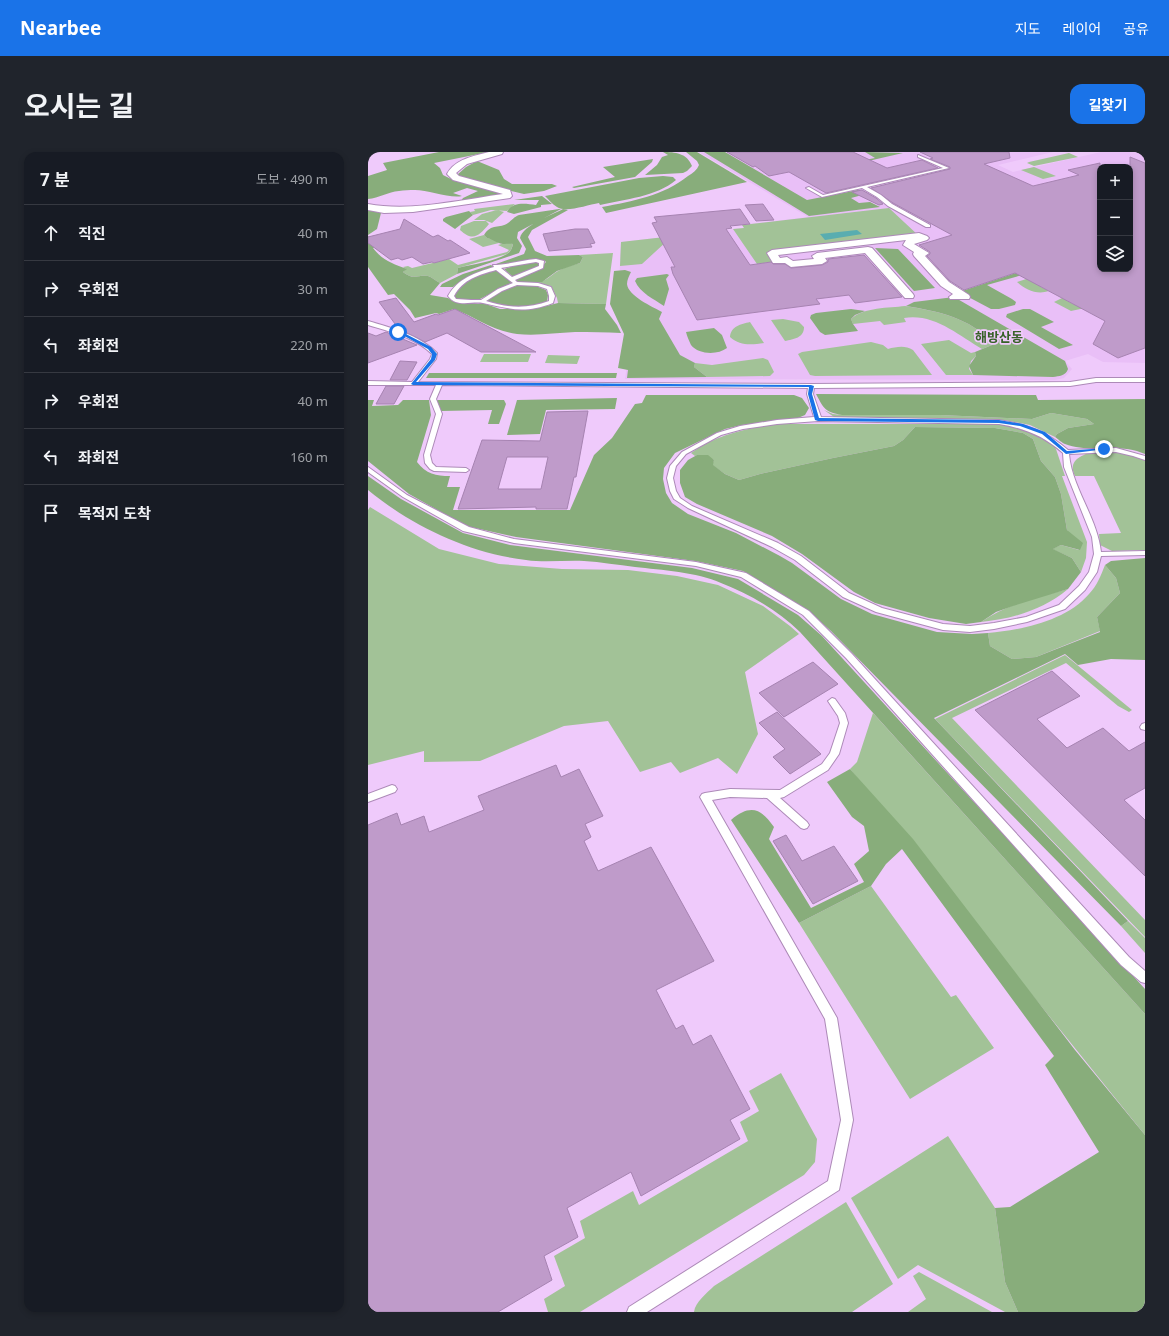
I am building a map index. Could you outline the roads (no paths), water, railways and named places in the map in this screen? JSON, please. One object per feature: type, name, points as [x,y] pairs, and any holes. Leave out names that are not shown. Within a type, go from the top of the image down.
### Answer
[{"type":"street","points":[[368,207],[384,210],[413,209],[507,196],[507,192],[462,180],[451,174],[452,171],[467,162],[498,152]]},
{"type":"street","points":[[909,296],[868,250],[818,256],[822,261],[791,264],[788,260],[778,261],[772,253],[919,236],[924,238],[910,242],[908,245],[924,253],[918,254],[945,284],[965,296],[954,297]]},
{"type":"lane","points":[[808,188],[822,196],[947,168],[919,156]]},
{"type":"lane","points":[[863,187],[880,196],[890,205],[928,226]]},
{"type":"lane","points":[[482,301],[500,290],[516,283],[545,286],[549,288],[552,296],[551,302],[540,306],[504,308],[482,301],[454,300],[451,296],[464,280],[498,268],[531,260],[542,262],[540,267],[537,269],[512,278]]},
{"type":"lane","points":[[493,264],[512,278],[516,283]]},
{"type":"lane","points":[[368,323],[409,336],[430,348],[434,354],[433,359],[413,384]]},
{"type":"lane","points":[[368,383],[811,386],[1070,384],[1096,380],[1145,380]]},
{"type":"lane","points":[[440,384],[433,399],[439,414],[427,455],[428,462],[434,469],[466,470]]},
{"type":"lane","points":[[811,386],[810,394],[818,420]]},
{"type":"lane","points":[[1066,452],[1067,467],[1096,537],[1098,554],[1093,572],[1082,588],[1062,607],[1027,619],[970,629],[943,627],[879,610],[846,595],[798,558],[776,545],[690,507],[677,499],[673,491],[670,478],[673,466],[684,453],[719,434],[742,427],[777,422],[818,420],[999,422],[1021,425],[1043,433],[1066,452],[1104,449],[1122,450],[1145,458]]},
{"type":"lane","points":[[368,469],[405,496],[466,529],[514,541],[696,564],[743,575],[806,613],[849,656],[1125,961],[1145,978]]},
{"type":"lane","points":[[1098,554],[1145,553]]},
{"type":"lane","points":[[634,1312],[834,1185],[847,1120],[831,1018],[705,797],[730,793],[781,794],[825,767],[834,754],[844,723],[842,715],[832,701]]},
{"type":"lane","points":[[368,798],[392,788]]},
{"type":"lane","points":[[770,794],[804,825]]},
{"type":"district","name":"해방산동","points":[[999,337]]}]
